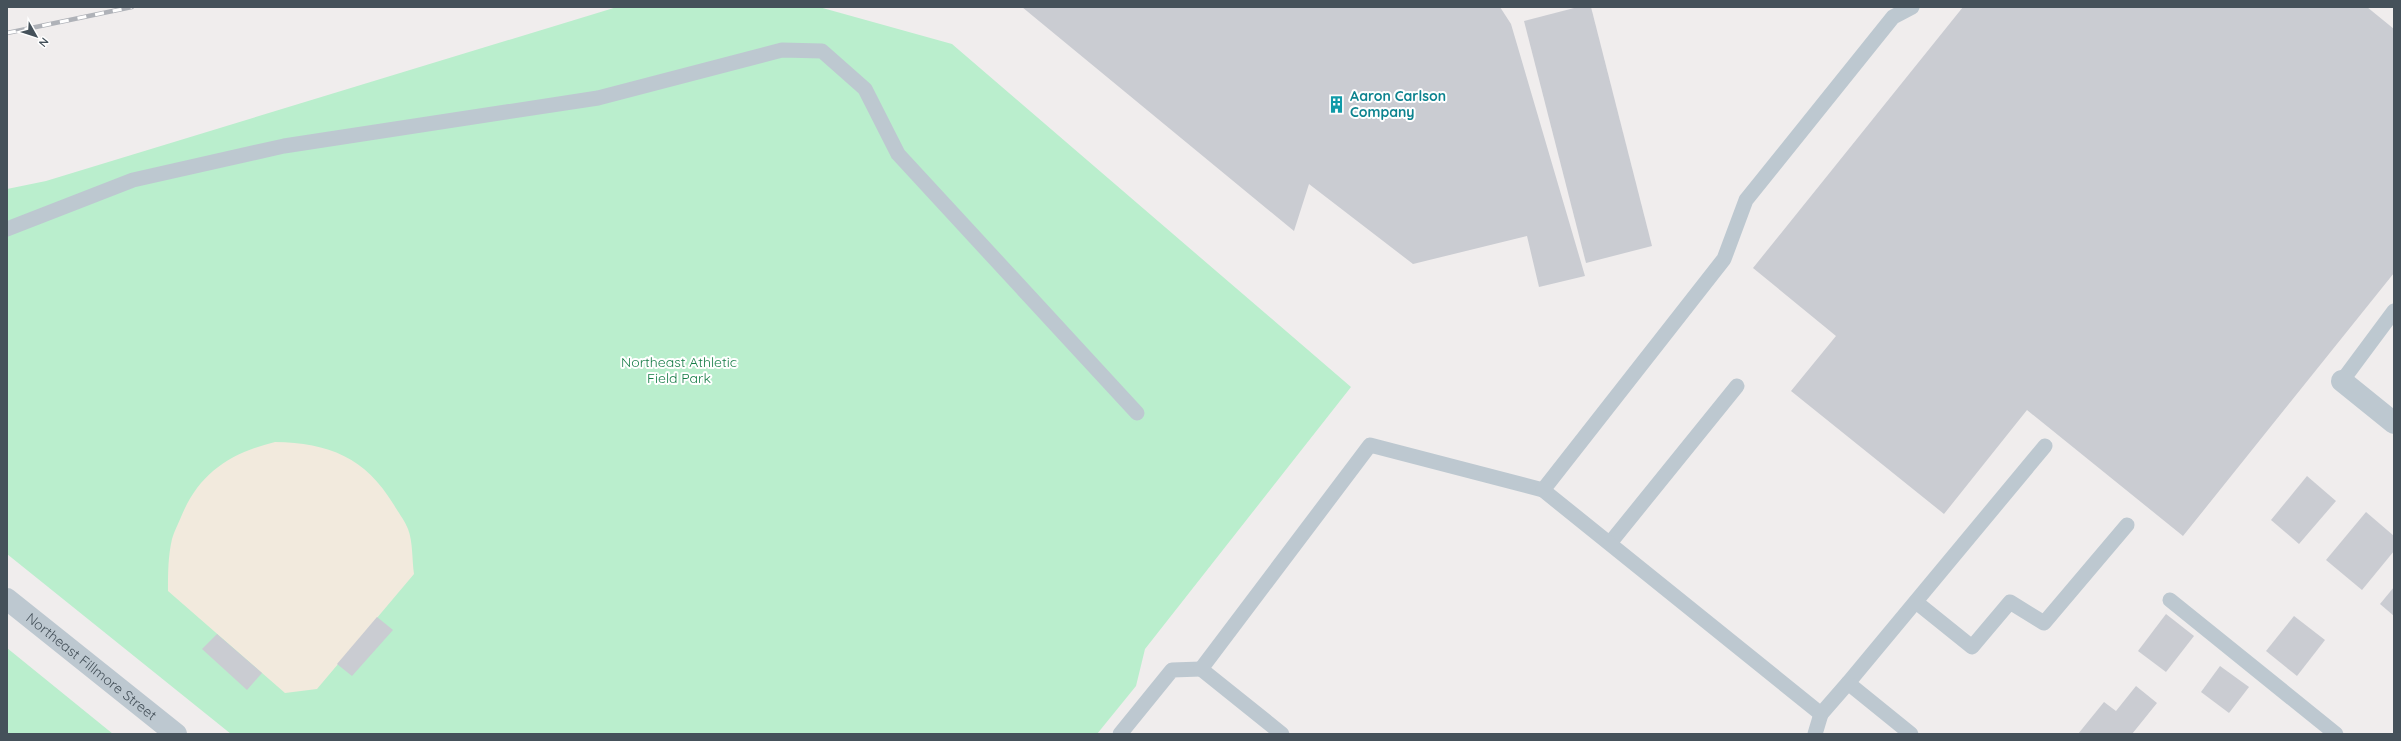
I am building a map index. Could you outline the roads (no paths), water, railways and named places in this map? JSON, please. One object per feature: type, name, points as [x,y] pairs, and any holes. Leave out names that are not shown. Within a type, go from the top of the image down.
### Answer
[{"type":"street","points":[[2342,381],[2394,423]]},
{"type":"street","name":"Northeast Fillmore Street","points":[[7,599],[176,734]]},
{"type":"lane","points":[[1544,490],[1724,258],[1746,200],[1893,17],[1912,7]]},
{"type":"lane","points":[[7,229],[134,180],[284,146],[598,98],[782,50],[822,51],[865,89],[898,154],[1136,413]]},
{"type":"lane","points":[[2342,381],[2394,311]]},
{"type":"lane","points":[[1610,543],[1737,386]]},
{"type":"lane","points":[[1201,669],[1370,445],[1544,490],[1821,714]]},
{"type":"lane","points":[[1815,734],[1821,714],[2045,446]]},
{"type":"lane","points":[[1916,602],[1972,647],[2010,602],[2044,623],[2127,525]]},
{"type":"lane","points":[[2170,600],[2336,734]]},
{"type":"lane","points":[[1120,734],[1172,670],[1201,669],[1282,734]]},
{"type":"lane","points":[[1848,683],[1912,734]]},
{"type":"railway","points":[[7,33],[132,7]]},
{"type":"place","name":"Aaron Carlson Company","points":[[1337,104]]},
{"type":"park label","name":"Northeast Athletic Field Park","points":[[679,370]]}]
